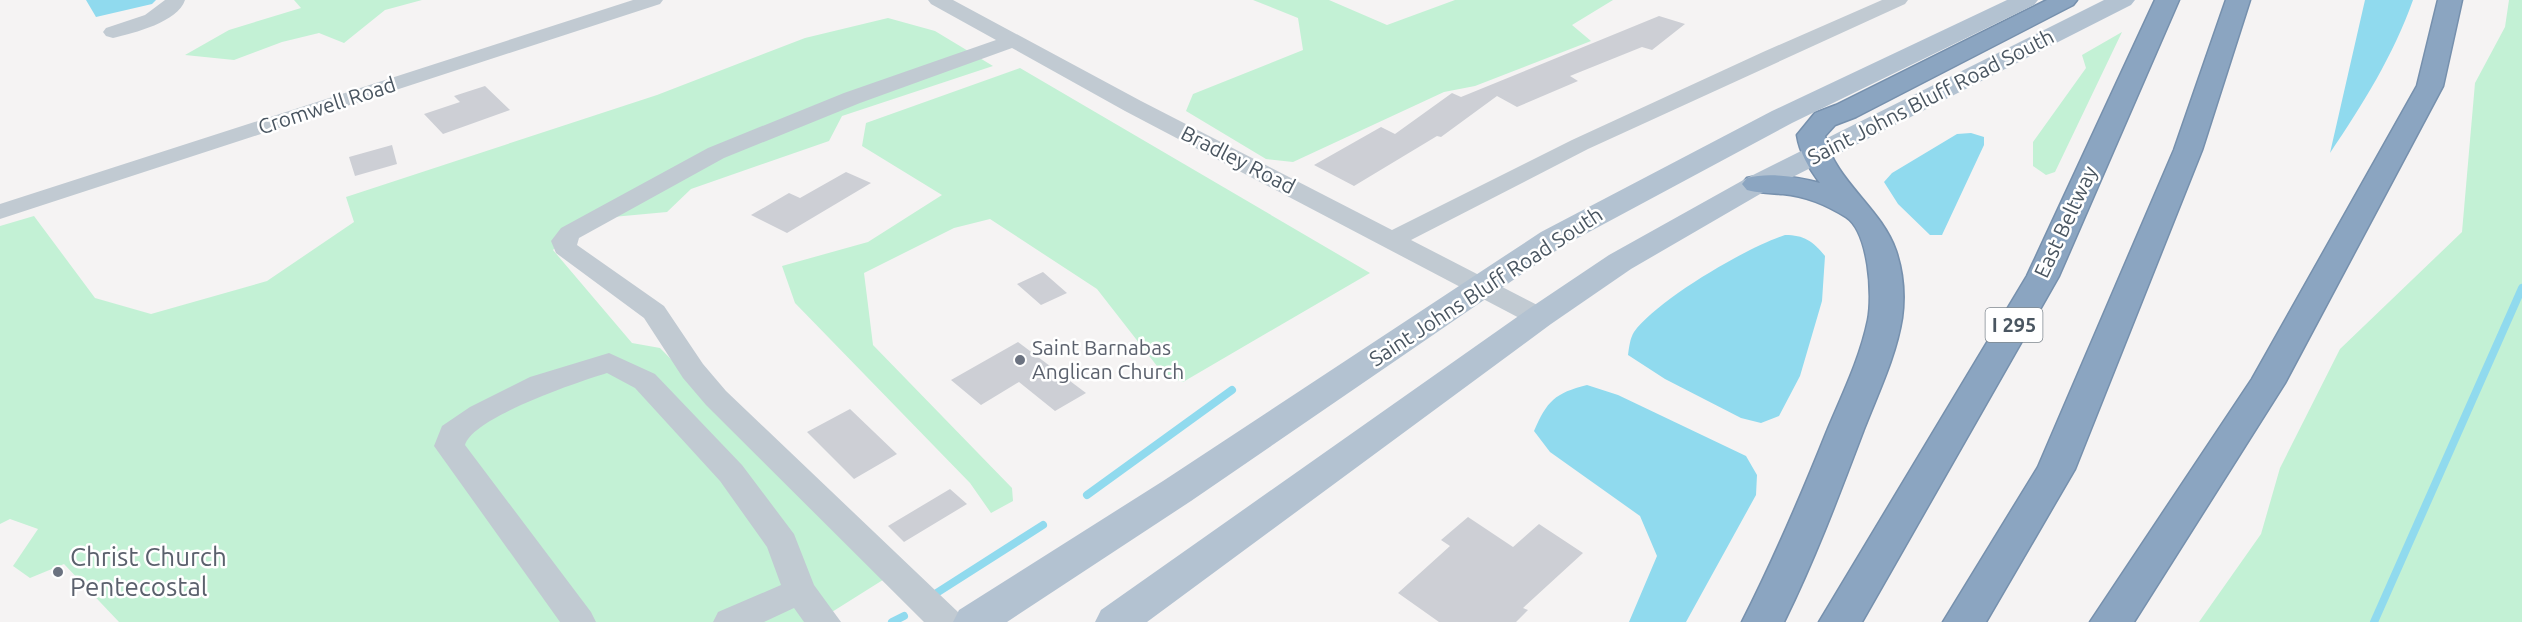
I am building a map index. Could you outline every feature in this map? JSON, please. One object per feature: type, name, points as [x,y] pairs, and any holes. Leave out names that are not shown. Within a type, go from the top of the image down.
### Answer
[{"type":"highway","points":[[1763,622],[1801,545],[1877,345],[1887,306],[1886,278],[1880,247],[1864,219],[1831,178],[1811,144],[1811,135],[1825,119],[1846,111],[2065,0]]},
{"type":"highway","points":[[1964,622],[2056,469],[2188,150],[2238,0]]},
{"type":"highway","points":[[2111,622],[2267,383],[2430,86],[2450,0]]},
{"type":"highway","name":"East Beltway","points":[[1840,622],[2043,276],[2164,7]]},
{"type":"highway","points":[[1757,184],[1794,186],[1822,193],[1864,219]]},
{"type":"main road","name":"Saint Johns Bluff Road South","points":[[974,622],[1177,491],[1552,239],[1782,117],[2026,0]]},
{"type":"main road","name":"Saint Johns Bluff Road South","points":[[1116,622],[1539,317],[1620,262],[1757,184],[2123,0]]},
{"type":"street","points":[[113,32],[152,19],[173,6],[175,0]]},
{"type":"street","name":"Cromwell Road","points":[[0,212],[653,0]]},
{"type":"street","name":"Bradley Road","points":[[938,0],[1539,317]]},
{"type":"street","points":[[1394,240],[1495,185],[1654,108],[1898,0]]},
{"type":"street","points":[[946,622],[716,398],[693,371],[663,322],[654,312],[565,248],[564,241],[570,234],[716,153],[852,98],[1013,41]]},
{"type":"street","points":[[579,622],[449,446],[453,433],[480,414],[540,384],[609,362],[645,381],[731,472],[782,543],[800,591],[824,622]]},
{"type":"street","points":[[730,622],[800,591]]},
{"type":"green space","points":[[294,0],[422,0],[385,10],[344,43],[319,33],[282,42],[234,60],[185,55],[229,30],[301,8]]},
{"type":"green space","points":[[1253,0],[1329,0],[1387,25],[1455,0],[1613,0],[1572,25],[1591,41],[1475,86],[1444,92],[1293,162],[1266,159],[1186,111],[1193,94],[1303,50],[1298,18]]},
{"type":"green space","points":[[2509,0],[2522,0],[2522,622],[2199,622],[2261,534],[2280,468],[2340,349],[2462,232],[2475,83],[2505,27]]},
{"type":"green space","points":[[888,18],[935,31],[993,66],[842,116],[829,141],[691,189],[667,212],[580,220],[553,250],[632,343],[660,348],[886,578],[816,622],[119,622],[64,564],[30,578],[13,566],[38,529],[10,519],[0,524],[0,226],[34,216],[95,298],[151,314],[267,281],[354,222],[346,197],[657,95],[805,38]]},
{"type":"green space","points":[[2122,32],[2055,172],[2046,175],[2033,166],[2033,142],[2086,68],[2082,55]]},
{"type":"green space","points":[[1020,68],[1370,273],[1183,382],[1164,375],[1097,289],[990,219],[954,228],[864,273],[873,345],[1012,488],[1013,501],[991,513],[970,483],[795,303],[782,266],[868,242],[942,195],[862,146],[866,123]]},
{"type":"water","points":[[86,0],[156,0],[152,4],[96,17]]},
{"type":"water","points":[[2365,0],[2413,0],[2396,41],[2376,79],[2330,153]]},
{"type":"water","points":[[1971,133],[1984,137],[1984,145],[1942,235],[1930,235],[1898,204],[1884,182],[1892,173],[1957,134]]},
{"type":"water","points":[[1785,235],[1808,240],[1825,256],[1822,301],[1800,376],[1779,416],[1761,423],[1741,418],[1665,379],[1628,355],[1634,332],[1662,305],[1704,276],[1749,251]]},
{"type":"water","points":[[1587,385],[1618,395],[1746,456],[1757,475],[1756,495],[1686,622],[1629,622],[1657,556],[1640,516],[1550,452],[1534,431],[1543,412],[1553,400],[1567,391]]},
{"type":"building","points":[[1659,16],[1685,24],[1652,50],[1642,47],[1570,76],[1578,81],[1517,107],[1497,96],[1441,137],[1437,136],[1354,186],[1314,165],[1381,127],[1395,134],[1452,93],[1461,97]]},
{"type":"building","points":[[485,86],[510,110],[443,134],[424,114],[460,102],[454,96]]},
{"type":"building","points":[[392,145],[397,164],[355,176],[349,157]]},
{"type":"building","points":[[846,172],[871,183],[787,233],[751,215],[789,193],[800,198]]},
{"type":"building","points":[[1043,272],[1067,293],[1041,305],[1017,284]]},
{"type":"building","points":[[1018,342],[1086,393],[1055,411],[1019,382],[981,405],[951,380]]},
{"type":"building","points":[[850,409],[897,454],[854,479],[807,432]]},
{"type":"building","points":[[950,489],[967,504],[904,542],[888,526]]},
{"type":"building","points":[[1468,517],[1513,547],[1539,524],[1583,553],[1523,608],[1528,610],[1516,622],[1439,622],[1398,593],[1450,546],[1441,540]]},
{"type":"waterway","points":[[2374,622],[2522,288]]},
{"type":"waterway","points":[[1087,495],[1232,390]]},
{"type":"waterway","points":[[935,594],[1043,525]]},
{"type":"waterway","points":[[892,622],[904,616]]},
{"type":"place","name":"Saint Barnabas Anglican Church","points":[[1020,360]]},
{"type":"place","name":"Christ Church Pentecostal","points":[[58,572]]}]
